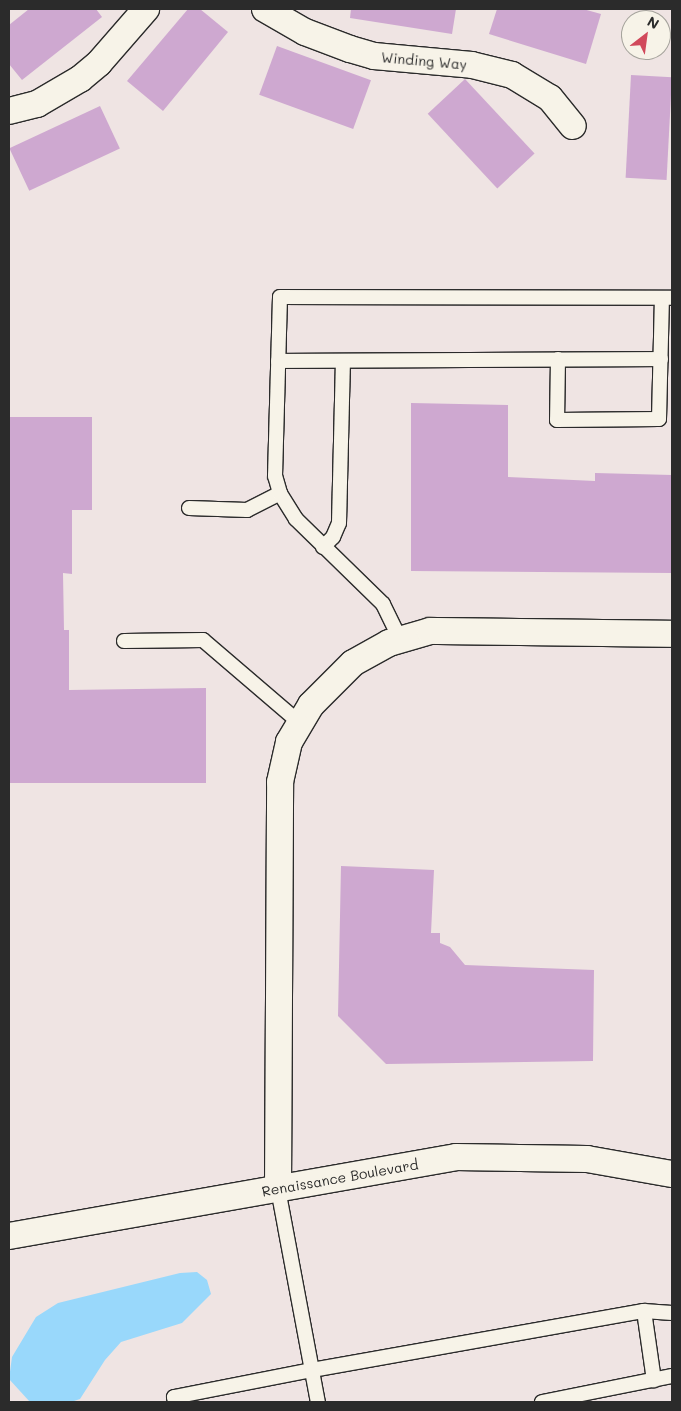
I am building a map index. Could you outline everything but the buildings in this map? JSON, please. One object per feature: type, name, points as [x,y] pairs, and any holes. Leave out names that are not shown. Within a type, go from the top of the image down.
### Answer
[{"type":"street","points":[[9,111],[37,104],[80,79],[99,63],[146,9]]},
{"type":"street","name":"Winding Way","points":[[265,9],[305,32],[350,50],[374,56],[472,65],[512,75],[550,98],[573,126]]},
{"type":"street","points":[[278,1189],[280,782],[289,742],[311,705],[353,663],[400,639],[446,629],[672,634]]},
{"type":"street","name":"Renaissance Boulevard","points":[[9,1236],[456,1157],[587,1158],[672,1174]]},
{"type":"lane","points":[[400,639],[383,604],[296,519],[280,492],[276,476],[280,297],[667,298],[661,359],[659,419],[557,420],[558,359]]},
{"type":"lane","points":[[278,361],[661,359]]},
{"type":"lane","points":[[323,547],[333,538],[339,522],[343,360]]},
{"type":"lane","points":[[189,508],[247,510],[280,492]]},
{"type":"lane","points":[[124,642],[203,640],[300,723]]},
{"type":"lane","points":[[278,1189],[318,1402]]},
{"type":"lane","points":[[644,1311],[654,1380]]},
{"type":"lane","points":[[175,1402],[174,1397],[312,1370],[644,1311],[672,1313]]},
{"type":"lane","points":[[542,1402],[672,1376]]},
{"type":"water","points":[[197,1272],[207,1280],[211,1294],[182,1323],[121,1342],[105,1360],[80,1399],[71,1402],[30,1402],[9,1379],[12,1357],[36,1317],[58,1303],[180,1273]]}]
